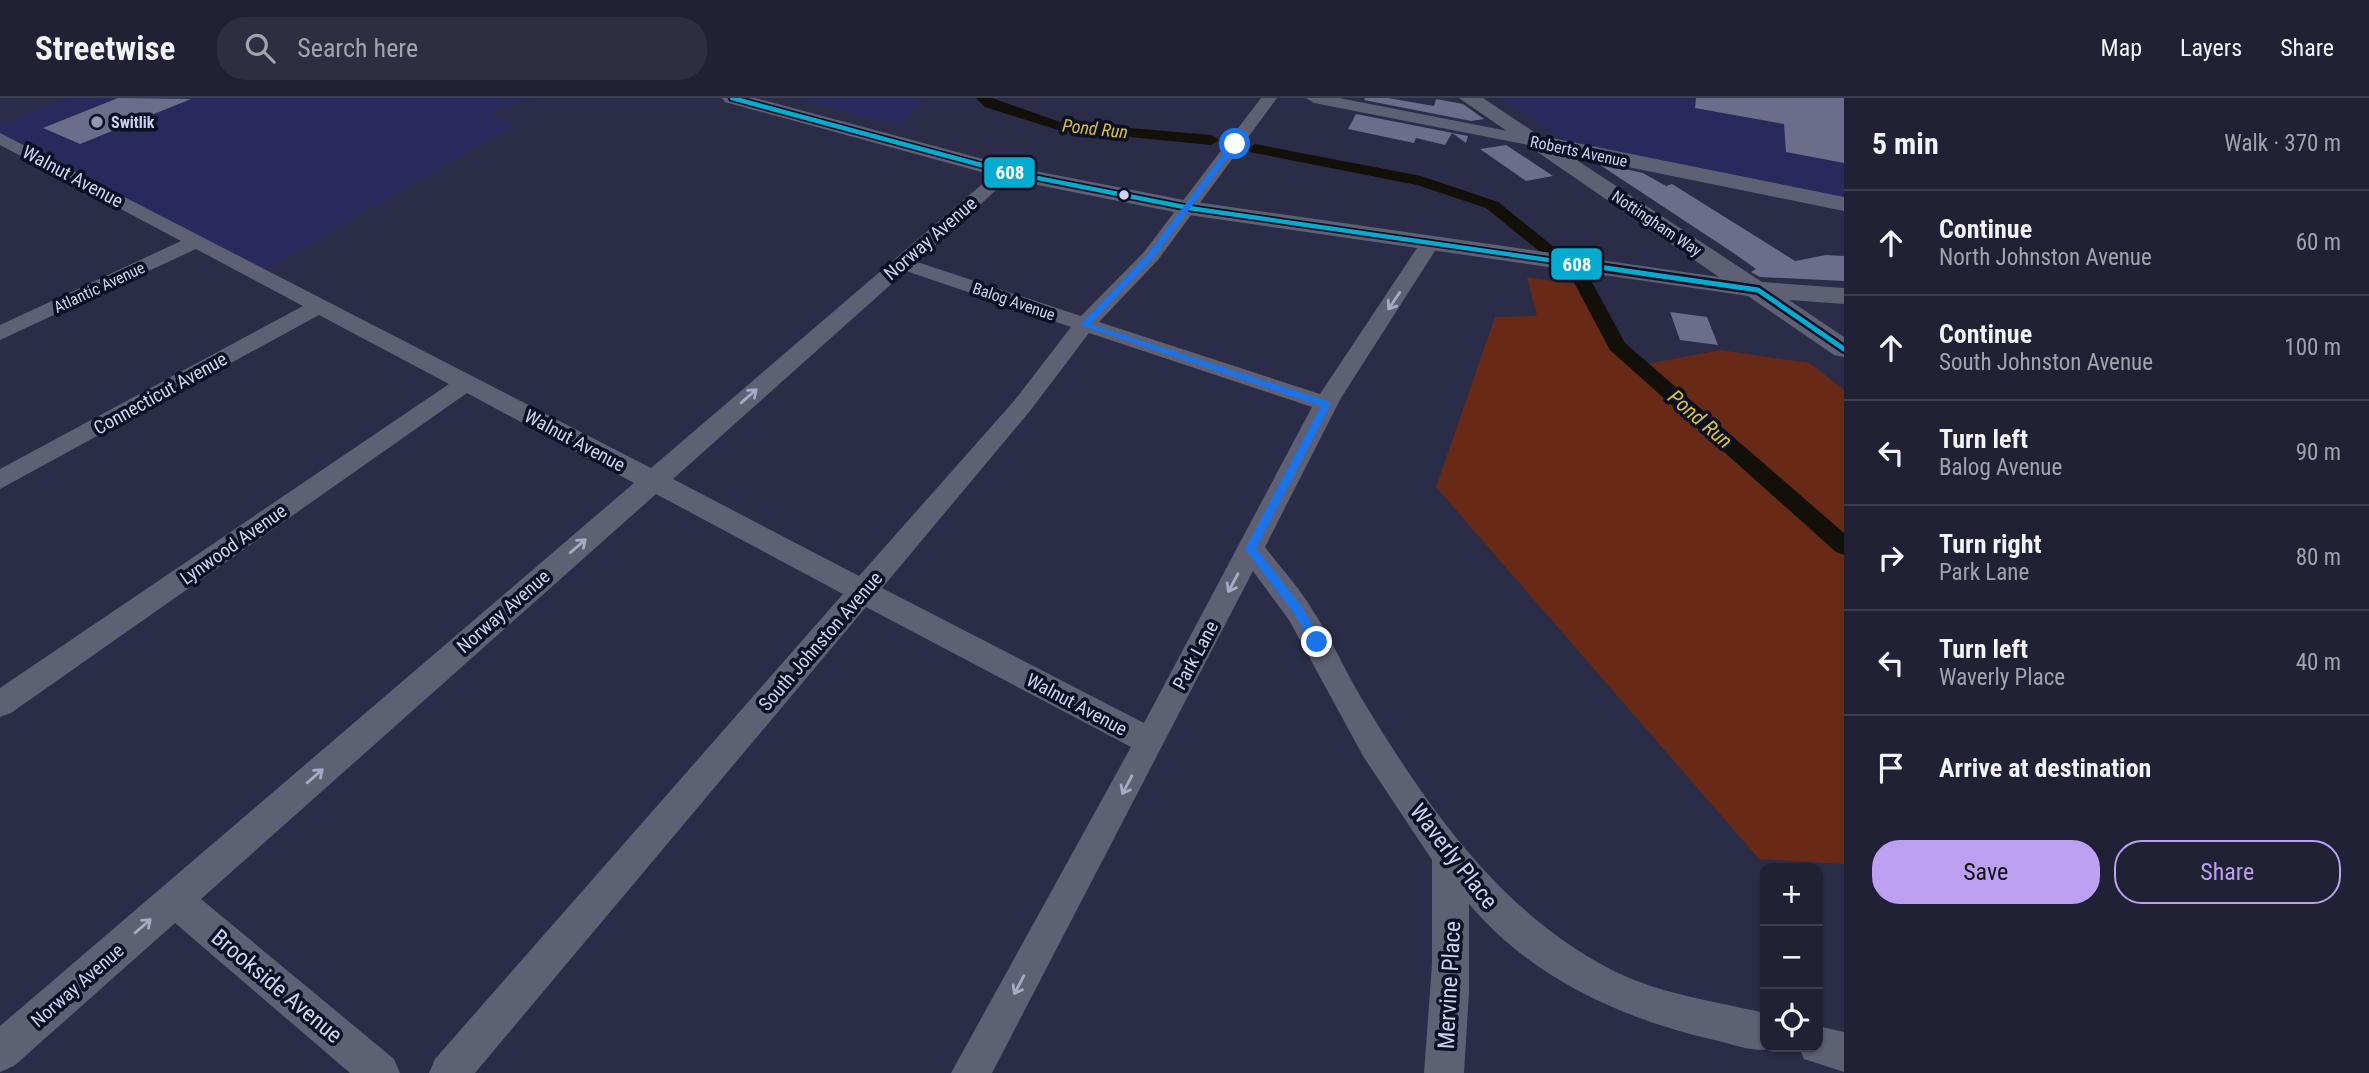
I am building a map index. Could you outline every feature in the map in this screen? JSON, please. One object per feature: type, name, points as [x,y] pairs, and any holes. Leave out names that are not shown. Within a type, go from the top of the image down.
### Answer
[{"type":"street","points":[[732,98],[1007,172],[1189,208],[1758,290],[1844,296]]},
{"type":"street","name":"South Johnston Avenue","points":[[449,1073],[1022,406],[1084,325],[1151,256],[1269,98]]},
{"type":"street","name":"Roberts Avenue","points":[[1314,98],[1844,204]]},
{"type":"street","name":"Nottingham Way","points":[[1469,98],[1844,349]]},
{"type":"street","name":"Walnut Avenue","points":[[0,138],[1150,742]]},
{"type":"street","name":"Norway Avenue","points":[[0,1052],[1007,172]]},
{"type":"street","name":"Atlantic Avenue","points":[[0,333],[197,241]]},
{"type":"street","name":"Park Lane","points":[[971,1073],[1150,742],[1326,404],[1430,243]]},
{"type":"street","name":"Balog Avenue","points":[[901,263],[1326,404]]},
{"type":"street","name":"Connecticut Avenue","points":[[0,480],[319,306]]},
{"type":"street","name":"Lynwood Avenue","points":[[0,704],[466,383]]},
{"type":"street","name":"Waverly Place","points":[[1251,549],[1298,610],[1356,716],[1397,783],[1449,856],[1480,894],[1511,925],[1555,958],[1598,983],[1648,1004],[1760,1031]]},
{"type":"street","name":"Mervine Place","points":[[1444,1073],[1452,974],[1453,916],[1449,856]]},
{"type":"street","name":"Brookside Avenue","points":[[174,899],[380,1073]]},
{"type":"street","points":[[1823,1046],[1844,1052]]},
{"type":"shaded area","points":[[65,98],[529,98],[488,115],[515,124],[262,272],[0,137],[0,126]]},
{"type":"shaded area","points":[[795,98],[924,98],[900,126]]},
{"type":"shaded area","points":[[1500,98],[1844,98],[1844,203],[1579,149]]},
{"type":"shaded area","points":[[1527,277],[1588,286],[1631,367],[1720,350],[1810,363],[1844,390],[1844,864],[1759,859],[1436,487],[1495,317],[1537,316]]},
{"type":"building","name":"Switlik","points":[[118,98],[191,99],[80,144],[43,128]]},
{"type":"building","points":[[1388,98],[1434,106],[1436,99],[1463,104],[1484,119],[1471,121],[1364,100]]},
{"type":"building","points":[[1696,98],[1844,98],[1844,163],[1786,152],[1784,124],[1695,108]]},
{"type":"building","points":[[1356,114],[1468,136],[1466,143],[1452,133],[1445,145],[1416,138],[1414,143],[1348,129]]},
{"type":"building","points":[[1506,145],[1553,176],[1526,181],[1480,149]]},
{"type":"building","points":[[1597,163],[1643,173],[1666,186],[1672,184],[1795,261],[1826,255],[1844,256],[1844,281],[1760,277],[1751,272],[1756,269],[1732,252]]},
{"type":"building","points":[[1670,312],[1707,317],[1718,345],[1680,340]]},
{"type":"waterway","name":"Pond Run","points":[[983,98],[990,104],[1058,126],[1211,140]]},
{"type":"waterway","name":"Pond Run","points":[[1255,149],[1421,181],[1492,205],[1550,251]]},
{"type":"waterway","name":"Pond Run","points":[[1579,275],[1617,346],[1844,546]]},
{"type":"transit line","name":"608","points":[[732,98],[1007,172],[1189,208],[1758,290],[1844,349]]},
{"type":"place","name":"Switlik","points":[[97,122]]},
{"type":"route","points":[[1235,144],[1151,256],[1084,325],[1326,404],[1251,549],[1298,610],[1317,642]]}]
